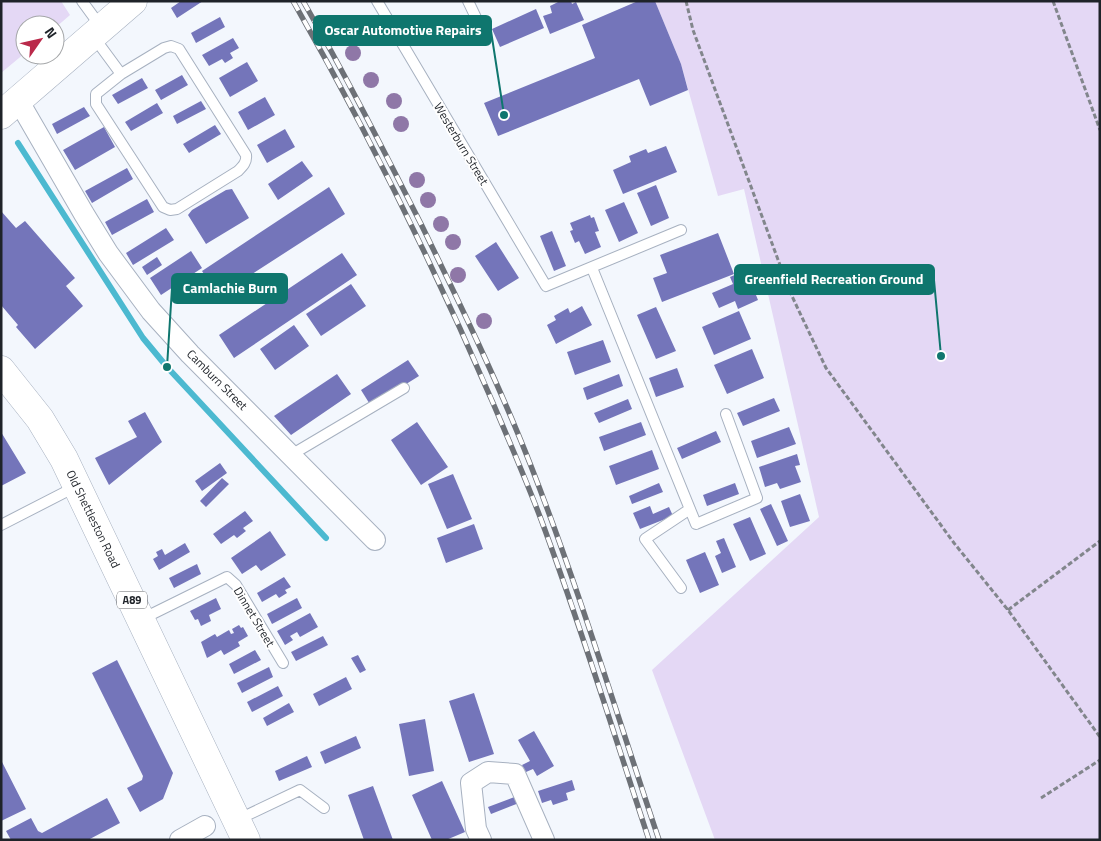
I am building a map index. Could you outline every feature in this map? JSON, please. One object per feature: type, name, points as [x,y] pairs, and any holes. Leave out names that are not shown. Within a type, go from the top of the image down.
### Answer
[{"type":"main road","points":[[10,108],[133,1]]},
{"type":"main road","name":"Old Shettleston Road","points":[[1,370],[40,419],[64,459],[241,830]]},
{"type":"street","name":"Camburn Street","points":[[10,108],[130,284],[172,335],[375,540]]},
{"type":"street","points":[[481,840],[476,829],[471,783],[488,772],[515,774],[544,840]]},
{"type":"street","points":[[180,840],[205,826]]},
{"type":"lane","points":[[82,1],[121,74]]},
{"type":"lane","name":"Westerburn Street","points":[[377,1],[546,286],[592,268]]},
{"type":"lane","points":[[468,1],[480,26]]},
{"type":"lane","points":[[171,46],[179,49],[246,155],[247,159],[244,165],[238,171],[177,209],[170,210],[163,207],[96,104],[96,94],[121,74],[164,48],[171,46]]},
{"type":"lane","points":[[681,230],[592,268],[696,524],[757,498],[726,414]]},
{"type":"lane","points":[[291,455],[404,388]]},
{"type":"lane","points":[[1,525],[78,486]]},
{"type":"lane","points":[[681,588],[645,539],[690,509]]},
{"type":"lane","name":"Dinnet Street","points":[[141,620],[227,577],[236,585],[283,664]]},
{"type":"lane","points":[[241,830],[300,790],[324,808]]},
{"type":"path","points":[[686,1],[693,30],[790,292],[826,368],[954,543],[1008,610],[1100,736]]},
{"type":"path","points":[[1054,1],[1100,130]]},
{"type":"path","points":[[1008,610],[1100,541]]},
{"type":"path","points":[[1041,798],[1100,760]]},
{"type":"shaded area","points":[[1,1],[61,1],[70,15],[65,19],[65,15],[15,15],[15,61],[1,73]]},
{"type":"shaded area","points":[[655,1],[1100,1],[1100,840],[715,840],[652,670],[819,517],[744,189],[718,196],[681,64]]},
{"type":"building","points":[[181,1],[203,1],[177,18],[171,8]]},
{"type":"building","points":[[560,1],[571,1],[572,4],[576,2],[584,20],[550,34],[543,16],[552,13],[550,6]]},
{"type":"building","points":[[638,1],[655,1],[681,64],[688,90],[650,106],[639,79],[498,136],[484,103],[595,58],[582,25]]},
{"type":"building","points":[[536,9],[544,28],[500,47],[492,29]]},
{"type":"building","points":[[220,17],[225,27],[196,43],[191,33]]},
{"type":"building","points":[[233,38],[239,48],[230,53],[233,58],[225,63],[222,59],[209,66],[202,55]]},
{"type":"building","points":[[247,62],[258,81],[230,97],[219,78]]},
{"type":"building","points":[[182,75],[188,85],[161,100],[155,90]]},
{"type":"building","points":[[142,78],[148,88],[118,104],[112,95]]},
{"type":"building","points":[[265,97],[275,115],[248,130],[238,112]]},
{"type":"building","points":[[201,101],[206,109],[177,124],[173,116]]},
{"type":"building","points":[[157,103],[163,113],[131,131],[125,122]]},
{"type":"building","points":[[84,107],[90,116],[57,134],[52,124]]},
{"type":"building","points":[[215,125],[221,134],[189,153],[183,144]]},
{"type":"building","points":[[104,127],[115,147],[75,170],[63,150]]},
{"type":"building","points":[[285,129],[295,147],[267,163],[257,145]]},
{"type":"building","points":[[666,146],[677,172],[623,194],[613,170],[631,162],[629,156],[646,149],[648,153]]},
{"type":"building","points":[[302,161],[313,176],[278,200],[268,184]]},
{"type":"building","points":[[127,168],[133,179],[92,203],[85,191]]},
{"type":"building","points":[[656,185],[669,218],[651,226],[637,193]]},
{"type":"building","points":[[329,187],[345,214],[218,296],[202,271]]},
{"type":"building","points":[[232,189],[249,218],[206,244],[188,215],[192,210],[226,190]]},
{"type":"building","points":[[147,199],[154,212],[112,235],[105,222]]},
{"type":"building","points":[[624,202],[638,233],[619,242],[605,210]]},
{"type":"building","points":[[1,211],[16,228],[25,221],[75,278],[66,286],[83,306],[35,349],[16,327],[18,325],[1,305]]},
{"type":"building","points":[[590,215],[591,218],[594,217],[599,231],[595,232],[601,247],[585,254],[579,241],[575,243],[570,231],[573,230],[570,223]]},
{"type":"building","points":[[166,228],[174,240],[133,265],[126,253]]},
{"type":"building","points":[[552,231],[566,266],[554,271],[540,236]]},
{"type":"building","points":[[718,233],[734,274],[662,302],[653,278],[667,273],[660,255]]},
{"type":"building","points":[[496,242],[519,278],[498,291],[475,256]]},
{"type":"building","points":[[191,251],[202,268],[161,295],[150,278]]},
{"type":"building","points":[[342,253],[357,275],[234,358],[219,335]]},
{"type":"building","points":[[157,257],[162,265],[147,275],[142,267]]},
{"type":"building","points":[[746,270],[758,300],[738,309],[735,301],[719,308],[712,293],[733,284],[730,277]]},
{"type":"building","points":[[351,284],[366,306],[321,336],[306,314]]},
{"type":"building","points":[[582,306],[592,325],[556,344],[547,325],[556,320],[554,316],[568,308],[570,313]]},
{"type":"building","points":[[656,307],[676,351],[656,359],[637,315]]},
{"type":"building","points":[[739,311],[751,339],[714,355],[702,327]]},
{"type":"building","points":[[294,325],[309,346],[275,370],[260,349]]},
{"type":"building","points":[[603,340],[611,362],[575,375],[567,352]]},
{"type":"building","points":[[752,349],[764,378],[727,394],[714,365]]},
{"type":"building","points":[[408,360],[419,376],[371,406],[361,390]]},
{"type":"building","points":[[677,368],[684,387],[656,397],[649,378]]},
{"type":"building","points":[[337,374],[351,394],[291,435],[274,416]]},
{"type":"building","points":[[619,374],[623,386],[587,400],[583,388]]},
{"type":"building","points":[[774,398],[780,411],[743,426],[737,413]]},
{"type":"building","points":[[628,399],[632,409],[599,423],[594,413]]},
{"type":"building","points":[[145,412],[162,442],[109,485],[95,458],[137,437],[128,421]]},
{"type":"building","points":[[417,422],[448,467],[421,485],[391,440]]},
{"type":"building","points":[[641,422],[646,435],[604,451],[599,437]]},
{"type":"building","points":[[789,427],[796,444],[757,458],[751,441]]},
{"type":"building","points":[[716,431],[721,442],[682,459],[677,448]]},
{"type":"building","points":[[1,432],[26,473],[1,486]]},
{"type":"building","points":[[652,450],[659,469],[616,485],[609,466]]},
{"type":"building","points":[[797,454],[800,465],[795,466],[801,482],[780,489],[777,483],[765,487],[759,467]]},
{"type":"building","points":[[220,463],[227,473],[202,491],[195,481]]},
{"type":"building","points":[[453,474],[472,519],[447,529],[428,484]]},
{"type":"building","points":[[222,478],[229,484],[206,507],[200,501]]},
{"type":"building","points":[[659,483],[663,492],[632,504],[629,496]]},
{"type":"building","points":[[735,483],[739,494],[707,506],[703,495]]},
{"type":"building","points":[[800,494],[810,521],[790,527],[781,501]]},
{"type":"building","points":[[771,504],[788,541],[777,546],[760,509]]},
{"type":"building","points":[[650,506],[653,514],[669,507],[673,516],[640,529],[633,513]]},
{"type":"building","points":[[245,511],[253,521],[243,528],[246,531],[237,538],[234,535],[221,544],[213,534]]},
{"type":"building","points":[[750,517],[766,554],[750,561],[733,524]]},
{"type":"building","points":[[474,524],[483,549],[446,563],[437,538]]},
{"type":"building","points":[[270,531],[286,555],[261,571],[256,565],[242,574],[231,558]]},
{"type":"building","points":[[724,538],[736,567],[722,573],[715,556],[721,553],[716,541]]},
{"type":"building","points":[[185,543],[190,552],[159,570],[153,559],[158,556],[156,552],[162,549],[165,555]]},
{"type":"building","points":[[705,552],[719,585],[700,593],[686,560]]},
{"type":"building","points":[[197,564],[201,574],[174,588],[169,578]]},
{"type":"building","points":[[284,577],[291,587],[285,590],[287,593],[279,598],[276,594],[262,602],[257,593]]},
{"type":"building","points":[[216,598],[221,609],[209,615],[211,621],[201,626],[198,619],[195,620],[190,611]]},
{"type":"building","points":[[297,598],[302,608],[272,624],[267,614]]},
{"type":"building","points":[[310,613],[318,627],[300,637],[297,632],[290,636],[293,640],[285,645],[277,631]]},
{"type":"building","points":[[239,625],[241,628],[243,627],[248,636],[238,642],[240,646],[224,655],[221,650],[207,658],[201,642],[215,634],[217,637],[229,630],[231,634],[234,633],[232,629]]},
{"type":"building","points":[[323,636],[328,645],[296,661],[291,652]]},
{"type":"building","points":[[255,650],[261,660],[234,674],[229,664]]},
{"type":"building","points":[[358,655],[366,670],[360,673],[351,658]]},
{"type":"building","points":[[117,660],[173,773],[163,799],[140,812],[127,788],[142,780],[143,776],[92,673]]},
{"type":"building","points":[[269,667],[273,677],[242,693],[237,683]]},
{"type":"building","points":[[346,677],[352,689],[319,706],[313,694]]},
{"type":"building","points":[[278,686],[283,696],[252,712],[247,702]]},
{"type":"building","points":[[474,693],[494,754],[469,762],[449,701]]},
{"type":"building","points":[[289,703],[294,712],[267,726],[263,718]]},
{"type":"building","points":[[425,719],[434,771],[409,776],[399,724]]},
{"type":"building","points":[[534,731],[554,766],[537,776],[533,769],[526,772],[522,765],[530,761],[518,740]]},
{"type":"building","points":[[356,736],[361,748],[325,764],[320,752]]},
{"type":"building","points":[[307,756],[312,767],[279,781],[275,771]]},
{"type":"building","points":[[1,760],[26,809],[1,821]]},
{"type":"building","points":[[572,780],[575,790],[566,793],[568,800],[553,805],[551,800],[542,803],[538,791]]},
{"type":"building","points":[[442,781],[465,832],[446,840],[432,840],[412,795]]},
{"type":"building","points":[[373,786],[393,840],[364,840],[348,795]]},
{"type":"building","points":[[517,796],[519,803],[491,814],[488,807]]},
{"type":"building","points":[[107,798],[120,823],[88,840],[11,840],[6,831],[31,818],[38,831],[42,833]]},
{"type":"waterway","points":[[18,143],[143,338],[167,367],[326,538]]},
{"type":"railway","points":[[293,1],[399,199],[471,352],[512,448],[542,522],[570,601],[649,840]]},
{"type":"railway","points":[[303,1],[349,84],[421,224],[465,314],[506,405],[549,512],[659,840]]},
{"type":"place","name":"Oscar Automotive Repairs","points":[[504,115]]},
{"type":"place","name":"Greenfield Recreation Ground","points":[[941,356]]},
{"type":"place","name":"Camlachie Burn","points":[[167,367]]}]
